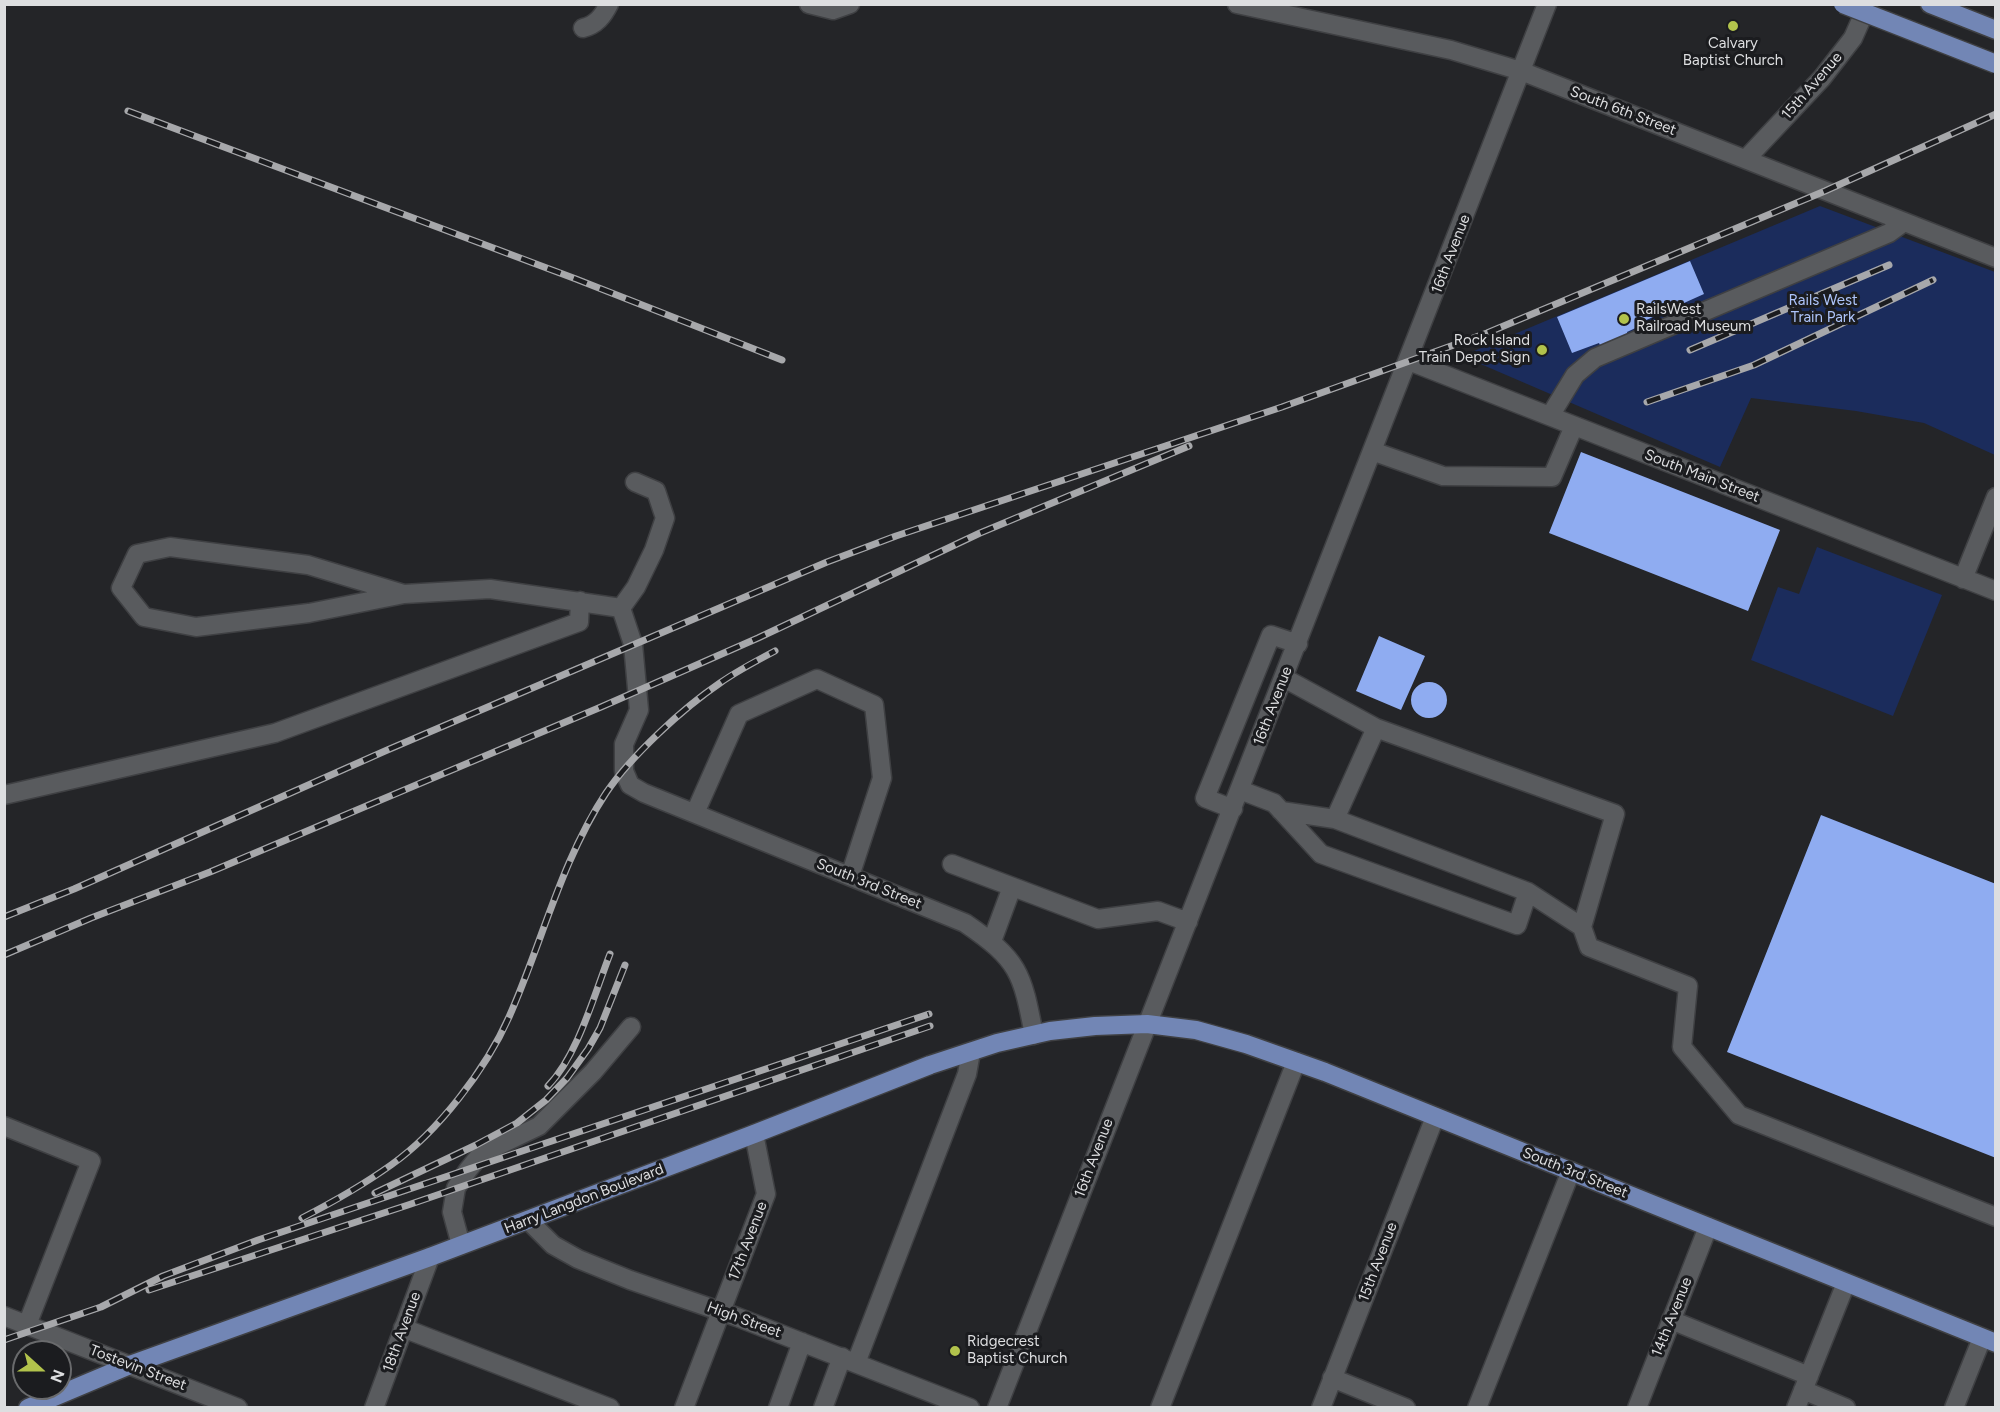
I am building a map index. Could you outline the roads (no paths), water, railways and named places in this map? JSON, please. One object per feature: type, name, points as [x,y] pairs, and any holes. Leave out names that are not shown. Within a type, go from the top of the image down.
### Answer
[{"type":"main road","points":[[1842,4],[1995,64]]},
{"type":"main road","points":[[1930,4],[1995,30]]},
{"type":"main road","name":"Harry Langdon Boulevard","points":[[28,1407],[130,1365],[430,1257],[930,1065],[997,1043],[1034,1035],[1095,1026],[1147,1024]]},
{"type":"main road","name":"South 3rd Street","points":[[1147,1024],[1196,1030],[1246,1044],[1296,1062],[1989,1341]]},
{"type":"street","points":[[583,28],[600,19],[609,4]]},
{"type":"street","points":[[809,4],[833,10],[850,4]]},
{"type":"street","name":"South 6th Street","points":[[1237,4],[1451,50],[1521,71],[1995,258]]},
{"type":"street","name":"16th Avenue","points":[[997,1407],[1409,361],[1547,4]]},
{"type":"street","name":"15th Avenue","points":[[1746,159],[1822,78],[1853,38],[1868,4]]},
{"type":"street","points":[[1550,416],[1575,375],[1596,358],[1889,233],[1904,222]]},
{"type":"street","name":"South Main Street","points":[[1409,361],[1995,591]]},
{"type":"street","points":[[1372,451],[1443,476],[1552,477],[1574,426]]},
{"type":"street","points":[[404,594],[308,565],[170,547],[137,554],[122,588],[144,616],[196,627],[309,613],[404,594],[490,589],[621,608],[636,587],[654,549],[665,518],[656,491],[635,482]]},
{"type":"street","points":[[1963,579],[1995,497]]},
{"type":"street","points":[[4,795],[275,733],[579,622],[580,601]]},
{"type":"street","name":"South 3rd Street","points":[[621,608],[633,644],[639,710],[624,744],[624,771],[630,785],[644,793],[965,923],[992,941],[1012,961],[1026,995],[1034,1035]]},
{"type":"street","points":[[1233,809],[1205,798],[1271,634],[1298,644]]},
{"type":"street","points":[[695,813],[739,714],[817,679],[874,705],[882,778],[850,876]]},
{"type":"street","points":[[1253,680],[1282,684],[1376,728],[1615,814],[1582,927],[1589,947],[1689,986],[1682,1047],[1739,1115],[1995,1217]]},
{"type":"street","points":[[1335,819],[1376,728]]},
{"type":"street","points":[[1240,790],[1274,803],[1321,854],[1517,925],[1528,892]]},
{"type":"street","points":[[1281,811],[1335,819],[1528,892],[1582,927]]},
{"type":"street","points":[[952,864],[1098,920],[1158,911],[1188,922]]},
{"type":"street","points":[[992,941],[1012,887]]},
{"type":"street","points":[[461,1245],[452,1212],[456,1188],[468,1170],[481,1154],[539,1126],[593,1072],[631,1028]]},
{"type":"street","points":[[823,1407],[849,1360],[967,1074],[971,1052]]},
{"type":"street","points":[[1160,1407],[1296,1062]]},
{"type":"street","name":"15th Avenue","points":[[1321,1407],[1435,1117]]},
{"type":"street","points":[[4,1126],[91,1161],[27,1325]]},
{"type":"street","name":"17th Avenue","points":[[684,1407],[766,1194],[754,1134]]},
{"type":"street","points":[[1477,1407],[1571,1171]]},
{"type":"street","name":"High Street","points":[[528,1220],[553,1245],[578,1259],[970,1407]]},
{"type":"street","name":"14th Avenue","points":[[1637,1407],[1708,1227]]},
{"type":"street","name":"18th Avenue","points":[[374,1407],[430,1257]]},
{"type":"street","points":[[1796,1407],[1846,1283]]},
{"type":"street","name":"Tostevin Street","points":[[4,1316],[238,1407]]},
{"type":"street","points":[[1671,1320],[1806,1383],[1846,1407]]},
{"type":"street","points":[[403,1328],[610,1407]]},
{"type":"street","points":[[1954,1407],[1989,1341]]},
{"type":"street","points":[[778,1407],[802,1342]]},
{"type":"street","points":[[1332,1378],[1406,1407]]},
{"type":"railway","points":[[128,111],[576,279],[782,360]]},
{"type":"railway","points":[[4,917],[74,889],[385,751],[827,562],[896,536],[1282,407],[1487,333],[1825,191],[1996,114]]},
{"type":"railway","points":[[1690,350],[1889,265]]},
{"type":"railway","points":[[1647,402],[1754,365],[1933,280]]},
{"type":"railway","points":[[4,955],[91,918],[210,872],[601,707],[758,638],[980,533],[1189,446]]},
{"type":"railway","points":[[302,1218],[348,1193],[391,1165],[426,1135],[459,1098],[487,1057],[509,1017],[576,846],[606,793],[643,749],[690,706],[726,679],[775,651]]},
{"type":"railway","points":[[548,1086],[559,1073],[577,1041],[610,954]]},
{"type":"railway","points":[[375,1193],[517,1123],[546,1100],[567,1078],[588,1049],[600,1028],[625,965]]},
{"type":"railway","points":[[4,1340],[101,1307],[163,1276],[258,1240],[929,1014]]},
{"type":"railway","points":[[149,1290],[408,1205],[930,1026]]},
{"type":"place","name":"Calvary Baptist Church","points":[[1733,26]]},
{"type":"place","name":"RailsWest Railroad Museum","points":[[1624,319]]},
{"type":"place","name":"Rock Island Train Depot Sign","points":[[1542,350]]},
{"type":"place","name":"Ridgecrest Baptist Church","points":[[955,1351]]},
{"type":"park label","name":"Rails West Train Park","points":[[1823,310]]}]
